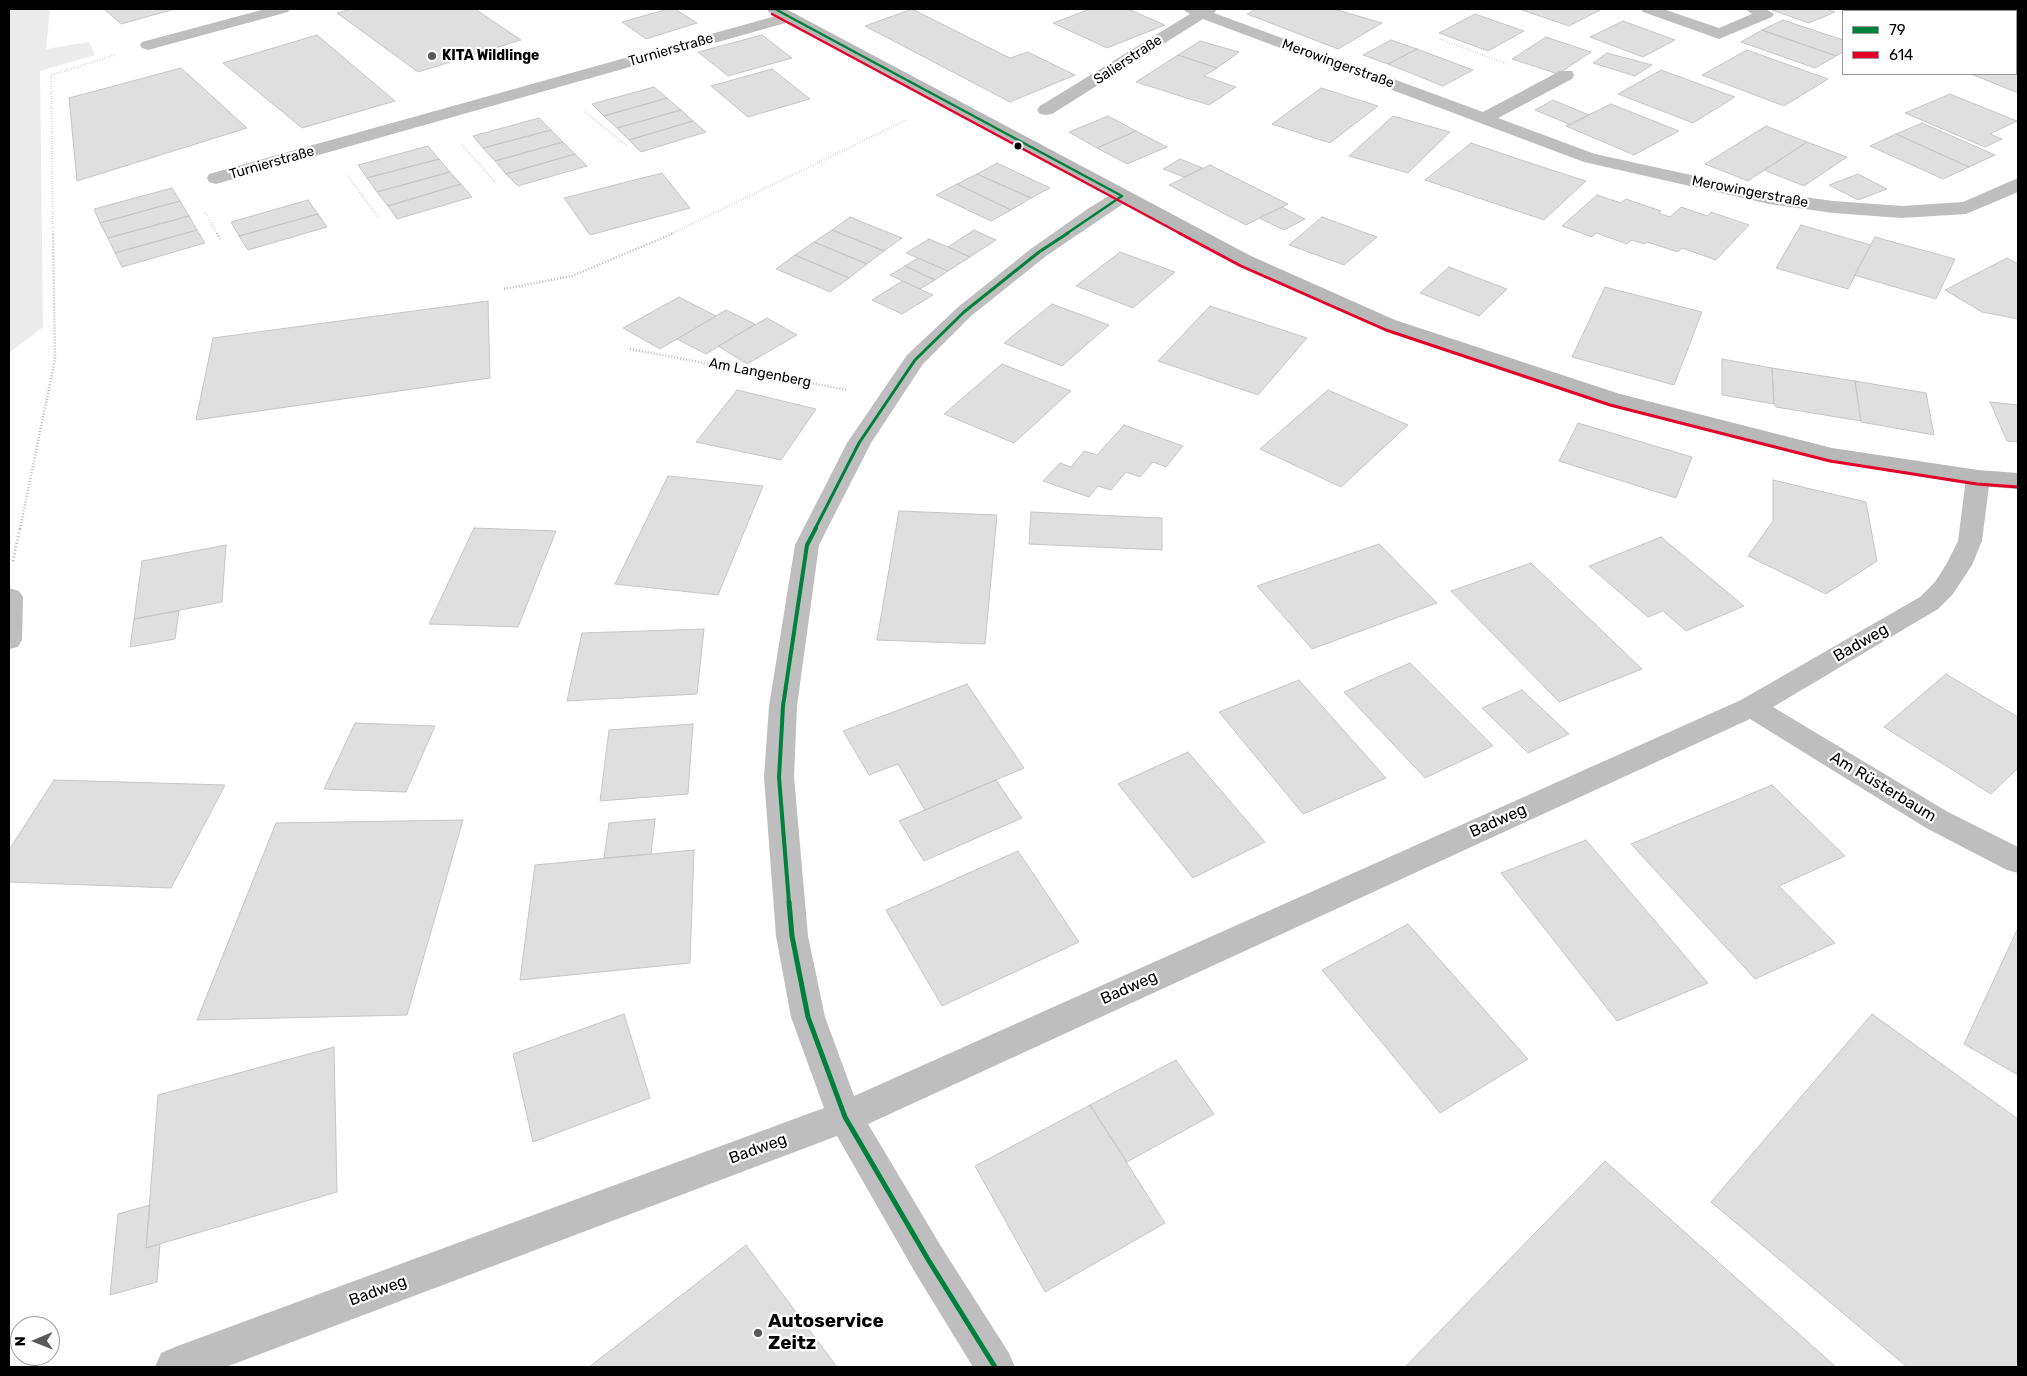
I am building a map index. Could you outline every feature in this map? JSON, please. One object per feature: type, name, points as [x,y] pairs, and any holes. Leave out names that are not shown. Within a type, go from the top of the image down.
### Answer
[{"type":"main road","name":"Turnierstraße","points":[[782,13],[1244,260],[1388,324],[1612,399],[1832,455],[1978,478],[2018,481]]},
{"type":"street","points":[[148,45],[282,9]]},
{"type":"street","points":[[1648,9],[1719,34],[1766,14],[1754,9]]},
{"type":"street","name":"Salierstraße","points":[[1046,110],[1200,10]]},
{"type":"street","name":"Merowingerstraße","points":[[1200,10],[1590,158],[1769,198],[1833,207],[1902,212],[1966,208],[2010,190],[2018,184]]},
{"type":"street","name":"Turnierstraße","points":[[216,178],[552,84],[782,13]]},
{"type":"street","points":[[1485,118],[1560,78]]},
{"type":"street","points":[[995,1367],[929,1261],[845,1117],[808,1017],[792,936],[779,777],[783,706],[807,545],[859,443],[915,360],[964,312],[1039,252],[1122,196]]},
{"type":"street","name":"Badweg","points":[[175,1367],[845,1117],[1751,707],[1929,603],[1944,588],[1959,565],[1970,541],[1978,478]]},
{"type":"street","points":[[9,640],[10,597]]},
{"type":"street","name":"Am Rüsterbaum","points":[[1751,707],[1936,820],[2018,861]]},
{"type":"path","points":[[1440,39],[1560,78]]},
{"type":"path","points":[[10,597],[11,572],[55,359],[51,75],[148,45]]},
{"type":"path","points":[[552,84],[627,146]]},
{"type":"path","points":[[504,289],[572,276],[696,223],[944,101]]},
{"type":"path","points":[[437,116],[497,184]]},
{"type":"path","name":"Turnierstraße","points":[[328,147],[378,217]]},
{"type":"path","name":"Am Langenberg","points":[[630,349],[889,398]]},
{"type":"shaded area","points":[[9,9],[50,9],[46,49],[89,42],[95,55],[40,71],[43,327],[9,353]]},
{"type":"building","points":[[104,9],[175,9],[121,24]]},
{"type":"building","name":"KITA Wildlinge","points":[[352,9],[475,9],[521,40],[418,72],[337,13]]},
{"type":"building","points":[[668,9],[675,9],[697,23],[646,39],[622,22]]},
{"type":"building","points":[[912,9],[1010,58],[1028,52],[1075,75],[1010,102],[865,26]]},
{"type":"building","points":[[1090,9],[1128,9],[1165,25],[1107,48],[1053,23]]},
{"type":"building","points":[[1257,9],[1334,9],[1382,23],[1338,49],[1247,14]]},
{"type":"building","points":[[1519,9],[1602,9],[1569,26]]},
{"type":"building","points":[[1826,9],[1835,12],[1809,23],[1772,10]]},
{"type":"building","points":[[1855,9],[1925,9],[1922,10]]},
{"type":"building","points":[[1475,14],[1524,31],[1488,51],[1439,33]]},
{"type":"building","points":[[1783,20],[1842,40],[1842,53],[1836,56],[1762,30]]},
{"type":"building","points":[[1623,21],[1675,40],[1643,57],[1590,37]]},
{"type":"building","points":[[1762,30],[1836,56],[1815,68],[1741,42]]},
{"type":"building","points":[[317,35],[395,101],[302,128],[223,63]]},
{"type":"building","points":[[762,35],[792,58],[728,76],[698,52]]},
{"type":"building","points":[[1546,37],[1591,52],[1558,74],[1512,59]]},
{"type":"building","points":[[1391,40],[1417,49],[1388,64],[1363,55]]},
{"type":"building","points":[[1200,41],[1239,52],[1217,68],[1178,55]]},
{"type":"building","points":[[1417,49],[1473,70],[1443,86],[1388,64]]},
{"type":"building","points":[[1747,50],[1828,79],[1784,106],[1702,75]]},
{"type":"building","points":[[1607,53],[1652,65],[1635,76],[1593,63]]},
{"type":"building","points":[[2017,54],[2018,93],[1973,75],[2017,75]]},
{"type":"building","points":[[1178,55],[1217,68],[1204,76],[1236,87],[1209,105],[1136,82]]},
{"type":"building","points":[[181,68],[247,128],[77,181],[69,98]]},
{"type":"building","points":[[772,69],[810,99],[748,117],[711,86]]},
{"type":"building","points":[[1661,70],[1735,97],[1693,123],[1618,94]]},
{"type":"building","points":[[654,87],[667,98],[604,116],[592,104]]},
{"type":"building","points":[[1321,88],[1378,106],[1330,143],[1272,124]]},
{"type":"building","points":[[1950,94],[2017,121],[1990,134],[2002,139],[1985,147],[1905,113]]},
{"type":"building","points":[[667,98],[681,110],[617,128],[604,116]]},
{"type":"building","points":[[1553,100],[1589,115],[1571,125],[1535,110]]},
{"type":"building","points":[[1611,104],[1679,131],[1634,155],[1566,126]]},
{"type":"building","points":[[681,110],[693,121],[629,140],[617,128]]},
{"type":"building","points":[[1108,116],[1136,131],[1097,148],[1069,132]]},
{"type":"building","points":[[1393,116],[1450,132],[1408,173],[1349,156]]},
{"type":"building","points":[[539,118],[551,130],[483,148],[473,136]]},
{"type":"building","points":[[693,121],[706,132],[641,152],[629,140]]},
{"type":"building","points":[[1922,123],[1995,155],[1969,167],[1896,134]]},
{"type":"building","points":[[1766,126],[1807,142],[1748,181],[1705,164]]},
{"type":"building","points":[[551,130],[563,142],[495,161],[483,148]]},
{"type":"building","points":[[1136,131],[1167,147],[1127,164],[1097,148]]},
{"type":"building","points":[[1896,134],[1969,167],[1943,179],[1870,146]]},
{"type":"building","points":[[563,142],[575,154],[506,174],[495,161]]},
{"type":"building","points":[[1807,142],[1847,157],[1804,186],[1764,170]]},
{"type":"building","points":[[1471,143],[1586,181],[1544,220],[1425,180]]},
{"type":"building","points":[[428,146],[439,159],[367,178],[358,165]]},
{"type":"building","points":[[575,154],[587,166],[518,186],[506,174]]},
{"type":"building","points":[[439,159],[450,172],[377,192],[367,178]]},
{"type":"building","points":[[1180,159],[1203,168],[1184,177],[1163,169]]},
{"type":"building","points":[[997,163],[1050,188],[1031,198],[977,174]]},
{"type":"building","points":[[1210,165],[1288,204],[1246,225],[1169,185]]},
{"type":"building","points":[[450,172],[461,184],[388,206],[377,192]]},
{"type":"building","points":[[662,173],[690,208],[590,235],[564,198]]},
{"type":"building","points":[[977,174],[1031,198],[1011,210],[957,184]]},
{"type":"building","points":[[1858,174],[1887,189],[1858,200],[1829,185]]},
{"type":"building","points":[[461,184],[472,197],[397,219],[388,206]]},
{"type":"building","points":[[957,184],[1011,210],[991,221],[936,195]]},
{"type":"building","points":[[172,188],[180,201],[100,223],[94,209]]},
{"type":"building","points":[[1597,195],[1621,203],[1626,199],[1661,211],[1658,213],[1670,217],[1681,207],[1707,216],[1711,212],[1749,225],[1716,260],[1682,248],[1678,252],[1647,242],[1645,244],[1631,240],[1627,244],[1596,233],[1592,237],[1562,226]]},
{"type":"building","points":[[308,200],[318,214],[239,236],[231,222]]},
{"type":"building","points":[[180,201],[189,216],[108,238],[100,223]]},
{"type":"building","points":[[1282,207],[1305,219],[1284,230],[1259,218]]},
{"type":"building","points":[[318,214],[327,227],[248,250],[239,236]]},
{"type":"building","points":[[189,216],[197,230],[115,253],[108,238]]},
{"type":"building","points":[[850,217],[902,238],[884,251],[832,230]]},
{"type":"building","points":[[1322,217],[1377,237],[1344,265],[1289,245]]},
{"type":"building","points":[[1801,225],[1871,245],[1848,289],[1776,268]]},
{"type":"building","points":[[197,230],[205,243],[122,267],[115,253]]},
{"type":"building","points":[[832,230],[884,251],[867,264],[814,242]]},
{"type":"building","points":[[974,230],[996,240],[970,257],[948,247]]},
{"type":"building","points":[[1875,237],[1955,259],[1936,299],[1854,275]]},
{"type":"building","points":[[929,239],[970,257],[948,271],[906,253]]},
{"type":"building","points":[[814,242],[867,264],[849,278],[795,255]]},
{"type":"building","points":[[1120,252],[1175,272],[1133,308],[1076,286]]},
{"type":"building","points":[[795,255],[849,278],[830,292],[776,269]]},
{"type":"building","points":[[918,258],[948,271],[935,280],[905,266]]},
{"type":"building","points":[[2007,258],[2018,264],[2018,319],[1982,312],[1945,290]]},
{"type":"building","points":[[905,266],[935,280],[920,289],[890,275]]},
{"type":"building","points":[[1449,267],[1507,289],[1479,316],[1420,293]]},
{"type":"building","points":[[902,281],[933,295],[902,314],[872,300]]},
{"type":"building","points":[[1605,287],[1702,312],[1674,385],[1572,357]]},
{"type":"building","points":[[679,297],[716,316],[660,349],[623,328]]},
{"type":"building","points":[[488,301],[490,378],[196,420],[213,338]]},
{"type":"building","points":[[1052,304],[1109,325],[1062,366],[1004,343]]},
{"type":"building","points":[[1210,306],[1307,338],[1258,395],[1158,361]]},
{"type":"building","points":[[726,310],[755,324],[706,354],[677,339]]},
{"type":"building","points":[[767,318],[797,335],[747,364],[718,346]]},
{"type":"building","points":[[1722,359],[1772,368],[1774,404],[1722,395]]},
{"type":"building","points":[[1002,364],[1071,391],[1014,443],[944,414]]},
{"type":"building","points":[[1772,368],[1855,381],[1861,421],[1776,407],[1774,404]]},
{"type":"building","points":[[1855,381],[1926,393],[1934,435],[1861,422]]},
{"type":"building","points":[[737,390],[816,409],[781,460],[696,442]]},
{"type":"building","points":[[1328,390],[1408,425],[1341,487],[1260,449]]},
{"type":"building","points":[[1990,402],[2018,405],[2018,442],[2007,441]]},
{"type":"building","points":[[1578,423],[1692,457],[1676,498],[1559,461]]},
{"type":"building","points":[[1124,425],[1183,446],[1166,467],[1153,462],[1140,477],[1126,472],[1111,490],[1098,486],[1089,497],[1043,481],[1060,463],[1071,467],[1084,451],[1097,455]]},
{"type":"building","points":[[668,476],[763,486],[718,595],[615,584]]},
{"type":"building","points":[[1773,480],[1866,502],[1877,561],[1826,594],[1748,556],[1773,521]]},
{"type":"building","points":[[899,511],[997,515],[985,644],[877,640]]},
{"type":"building","points":[[1031,512],[1162,518],[1162,550],[1029,544]]},
{"type":"building","points":[[474,528],[556,531],[518,627],[429,624]]},
{"type":"building","points":[[1661,537],[1744,606],[1686,631],[1663,611],[1648,617],[1589,566]]},
{"type":"building","points":[[1379,544],[1437,603],[1312,649],[1257,586]]},
{"type":"building","points":[[226,545],[222,602],[134,619],[142,561]]},
{"type":"building","points":[[1531,563],[1642,669],[1559,702],[1451,591]]},
{"type":"building","points":[[179,611],[175,639],[130,647],[134,619]]},
{"type":"building","points":[[704,629],[697,694],[567,701],[582,633]]},
{"type":"building","points":[[1410,663],[1493,746],[1425,778],[1344,692]]},
{"type":"building","points":[[1946,674],[2018,717],[2018,768],[1991,794],[1884,727]]},
{"type":"building","points":[[1299,680],[1386,778],[1303,814],[1219,712]]},
{"type":"building","points":[[967,684],[1024,768],[925,810],[898,764],[869,775],[843,731]]},
{"type":"building","points":[[1522,690],[1569,734],[1528,753],[1482,708]]},
{"type":"building","points":[[355,723],[435,726],[406,792],[324,789]]},
{"type":"building","points":[[693,724],[688,794],[600,801],[609,730]]},
{"type":"building","points":[[1188,752],[1265,842],[1193,878],[1118,784]]},
{"type":"building","points":[[54,780],[225,785],[171,888],[9,882],[9,850]]},
{"type":"building","points":[[996,780],[1022,818],[924,861],[899,821]]},
{"type":"building","points":[[1772,785],[1845,856],[1779,886],[1835,943],[1755,979],[1631,844]]},
{"type":"building","points":[[655,819],[651,854],[604,858],[609,823]]},
{"type":"building","points":[[463,820],[407,1015],[197,1020],[276,823]]},
{"type":"building","points":[[1586,840],[1708,983],[1617,1021],[1501,873]]},
{"type":"building","points":[[694,850],[690,963],[520,980],[535,865]]},
{"type":"building","points":[[1018,851],[1079,942],[942,1006],[886,910]]},
{"type":"building","points":[[1408,924],[1528,1059],[1440,1113],[1322,970]]},
{"type":"building","points":[[2018,928],[2018,1075],[1964,1044]]},
{"type":"building","points":[[624,1014],[650,1098],[533,1142],[513,1054]]},
{"type":"building","points":[[1872,1014],[2018,1119],[2018,1367],[1907,1367],[1711,1202]]},
{"type":"building","points":[[334,1047],[337,1192],[146,1248],[158,1095]]},
{"type":"building","points":[[1176,1060],[1214,1114],[1127,1162],[1090,1105]]},
{"type":"building","points":[[1090,1105],[1165,1223],[1045,1292],[975,1166]]},
{"type":"building","points":[[1605,1161],[1836,1367],[1405,1367]]},
{"type":"building","points":[[150,1205],[146,1248],[160,1244],[157,1282],[110,1295],[118,1214]]},
{"type":"building","points":[[746,1245],[837,1367],[589,1367]]},
{"type":"transit line","name":"79","points":[[775,9],[1122,196]]},
{"type":"transit line","name":"614","points":[[772,14],[1241,266],[1386,330],[1610,405],[1830,461],[1977,484],[2018,487]]},
{"type":"transit line","name":"79","points":[[995,1367],[929,1261],[845,1117],[808,1017],[792,936],[779,777],[783,706],[807,545],[859,443],[915,360],[964,312],[1039,252],[1122,196]]},
{"type":"place","name":"KITA Wildlinge","points":[[432,56]]},
{"type":"place","name":"Autoservice Zeitz","points":[[758,1333]]}]
